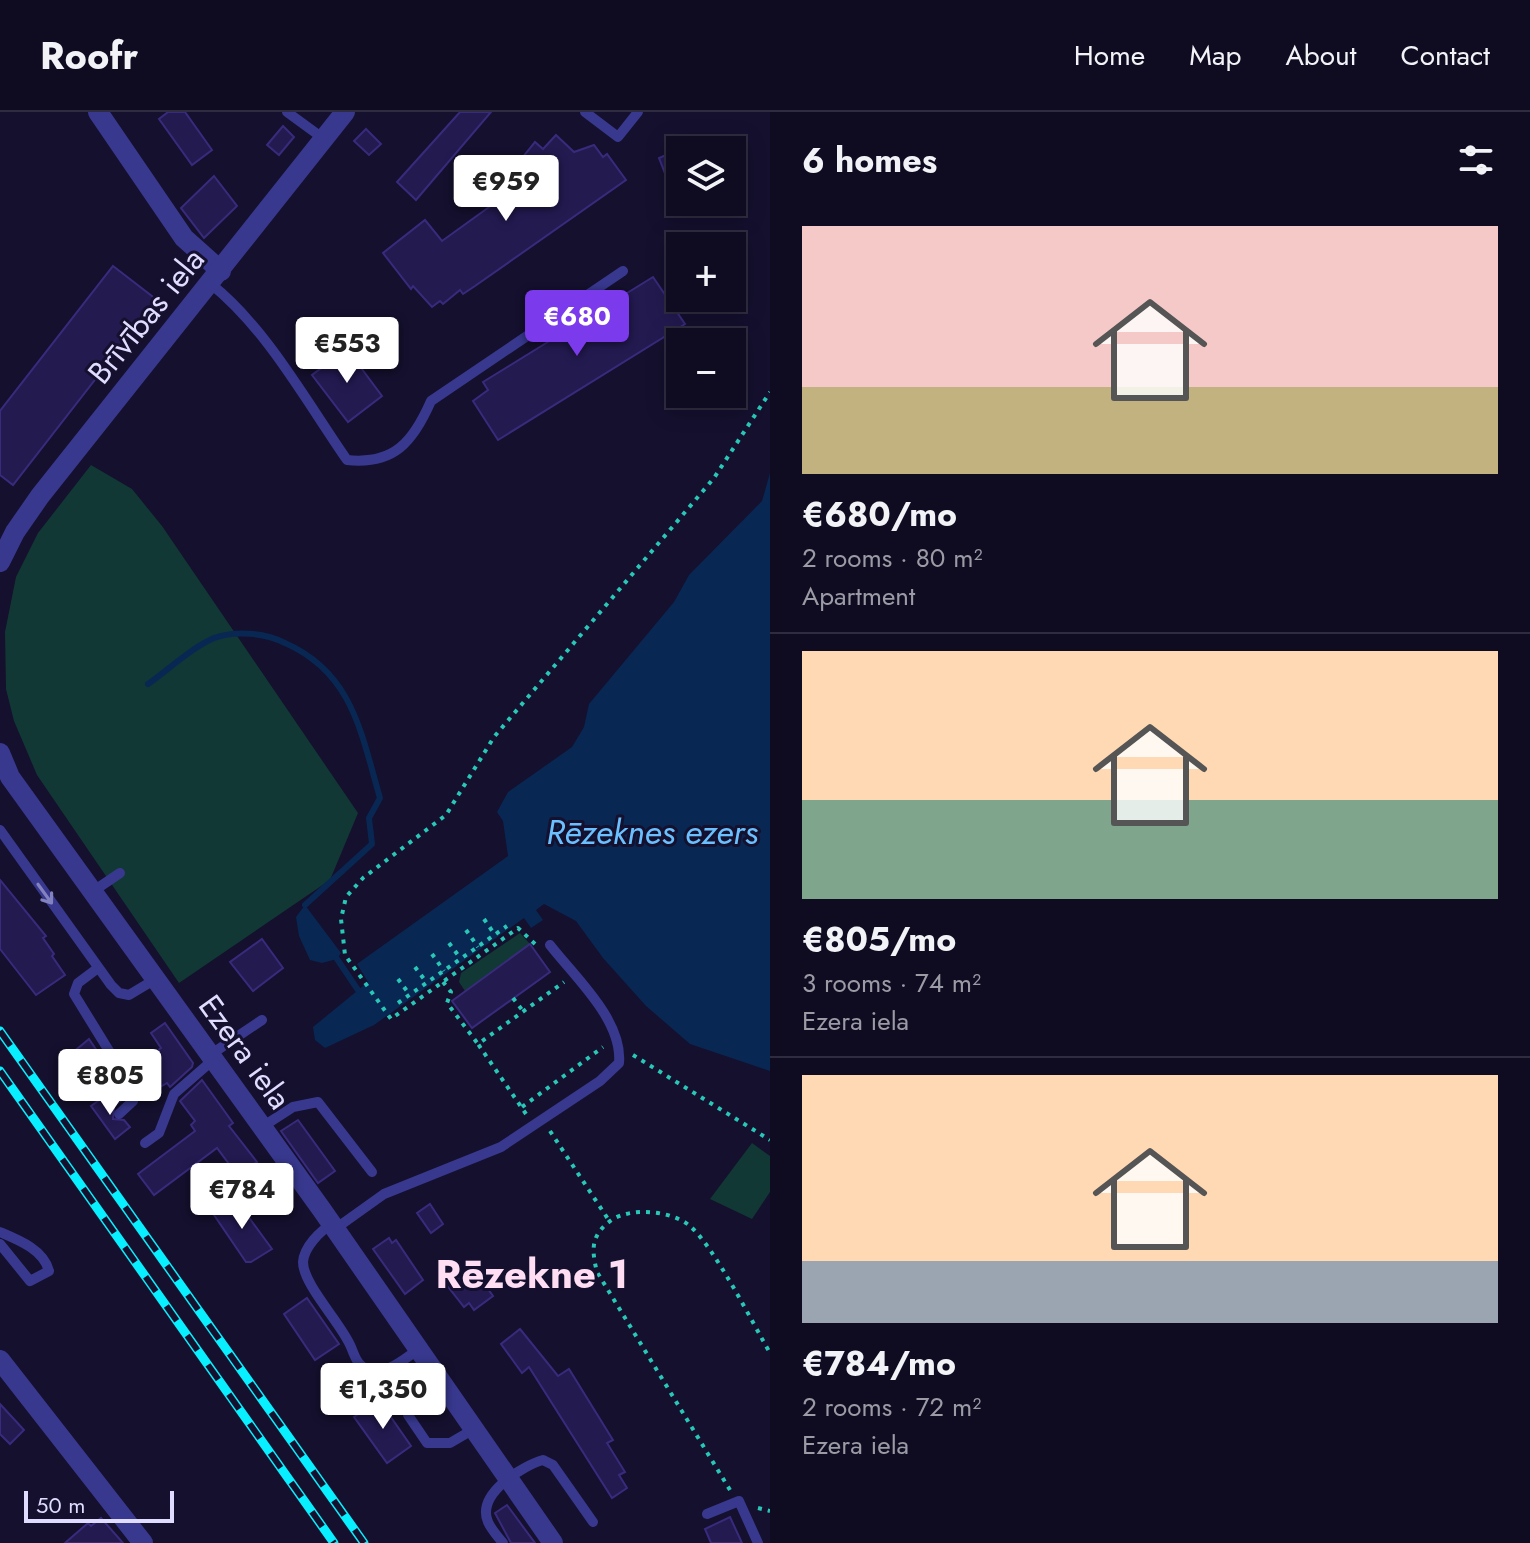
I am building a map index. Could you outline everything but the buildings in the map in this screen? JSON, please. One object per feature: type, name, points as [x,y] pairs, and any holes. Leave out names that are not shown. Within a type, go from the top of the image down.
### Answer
[{"type":"street","points":[[98,112],[184,238],[216,278]]},
{"type":"street","name":"Brīvības iela","points":[[0,562],[15,532],[40,496],[345,112]]},
{"type":"street","name":"Ezera iela","points":[[0,753],[10,777],[334,1226],[552,1543]]},
{"type":"street","points":[[0,1360],[143,1543]]},
{"type":"lane","points":[[287,112],[324,139]]},
{"type":"lane","points":[[585,112],[618,137],[638,112]]},
{"type":"lane","points":[[216,278],[347,460],[366,462],[389,457],[418,429],[431,401],[623,271]]},
{"type":"lane","points":[[0,830],[119,993],[129,995],[154,980]]},
{"type":"lane","points":[[92,892],[120,873]]},
{"type":"lane","points":[[419,1349],[389,1368],[368,1370],[359,1364],[345,1331],[306,1275],[303,1263],[306,1252],[334,1226],[384,1194],[501,1147],[600,1081],[619,1063],[620,1047],[604,1015],[550,945]]},
{"type":"lane","points":[[98,968],[78,983],[74,994],[130,1085],[133,1101],[119,1114]]},
{"type":"lane","points":[[145,1143],[159,1133],[174,1094],[212,1058],[262,1020]]},
{"type":"lane","points":[[262,1127],[293,1107],[318,1102],[372,1172]]},
{"type":"lane","points":[[241,1193],[287,1161]]},
{"type":"lane","points":[[0,1232],[23,1241],[46,1261],[49,1271],[30,1281],[0,1244]]},
{"type":"lane","points":[[408,1415],[427,1443],[450,1443],[474,1429]]},
{"type":"lane","points":[[503,1543],[487,1521],[486,1508],[493,1494],[509,1479],[543,1460],[553,1465],[593,1522]]},
{"type":"lane","points":[[707,1514],[739,1501],[758,1543]]},
{"type":"path","points":[[550,945],[540,950],[518,928],[391,1019],[345,955],[341,919],[346,897],[363,878],[446,815],[494,737],[714,478],[770,392]]},
{"type":"path","points":[[484,919],[495,935]]},
{"type":"path","points":[[398,1003],[507,926]]},
{"type":"path","points":[[466,930],[478,947]]},
{"type":"path","points":[[449,943],[461,959]]},
{"type":"path","points":[[432,954],[444,971]]},
{"type":"path","points":[[415,967],[427,983]]},
{"type":"path","points":[[398,979],[410,995]]},
{"type":"path","points":[[443,982],[451,992],[447,1003],[610,1222]]},
{"type":"path","points":[[478,1044],[564,982],[570,990]]},
{"type":"path","points":[[513,998],[523,1011]]},
{"type":"path","points":[[522,1107],[602,1050],[600,1039]]},
{"type":"path","points":[[620,1047],[770,1140]]},
{"type":"path","points":[[732,1492],[597,1272],[592,1250],[596,1234],[610,1222],[640,1211],[669,1216],[690,1226],[716,1261],[770,1353]]},
{"type":"green space","points":[[91,465],[132,489],[162,526],[358,813],[330,880],[179,983],[37,775],[14,721],[6,689],[5,632],[16,577],[38,533]]},
{"type":"green space","points":[[520,933],[530,944],[465,991],[459,982],[461,973]]},
{"type":"green space","points":[[752,1143],[770,1156],[770,1192],[752,1219],[710,1199]]},
{"type":"water","name":"Rēzeknes ezers","points":[[770,473],[770,1071],[690,1044],[646,1006],[603,958],[576,921],[544,904],[536,910],[543,920],[531,928],[524,918],[374,1025],[325,1048],[315,1040],[313,1027],[368,982],[357,964],[508,856],[503,821],[497,812],[508,792],[572,747],[584,727],[589,704],[674,602],[689,575],[762,501]]},
{"type":"water","points":[[305,905],[341,953],[337,959],[322,963],[310,960],[299,936],[296,917]]},
{"type":"waterway","points":[[148,684],[205,642],[241,633],[285,643],[308,656],[340,688],[360,728],[380,798],[369,818],[372,844],[305,905]]},
{"type":"waterway","points":[[337,959],[358,990]]},
{"type":"railway","points":[[0,1031],[364,1543]]},
{"type":"railway","points":[[0,1071],[334,1543]]},
{"type":"district","name":"Rēzekne 1","points":[[532,1274]]}]
